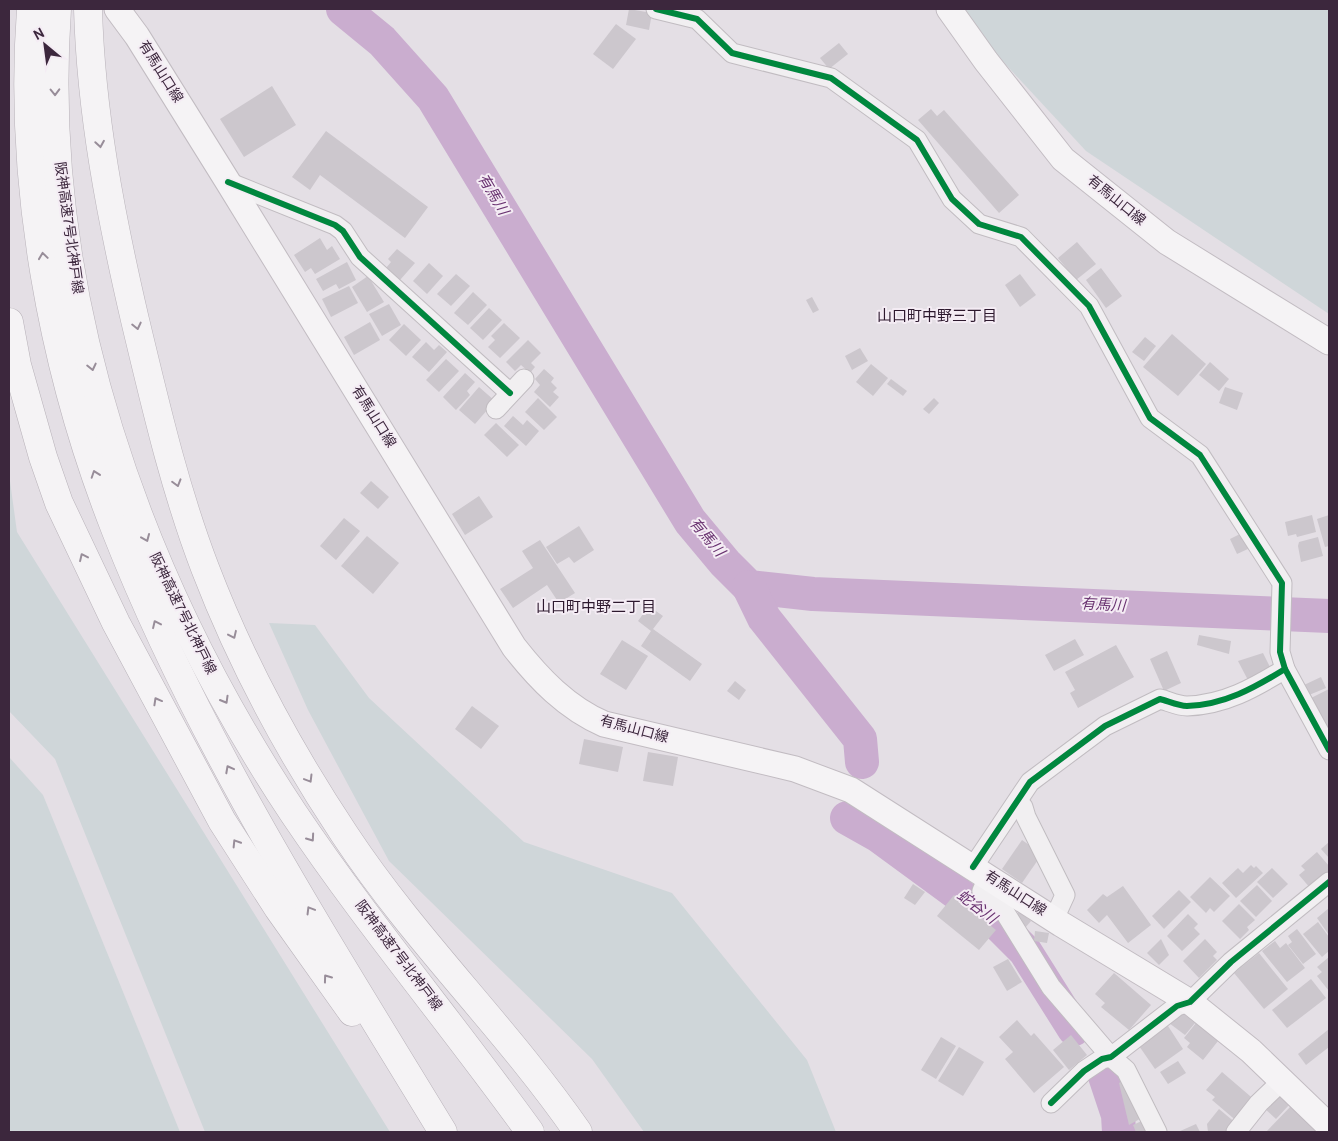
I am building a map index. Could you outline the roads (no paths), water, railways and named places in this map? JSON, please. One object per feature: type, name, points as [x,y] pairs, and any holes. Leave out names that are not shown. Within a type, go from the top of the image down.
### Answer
[{"type":"highway","name":"阪神高速7号北神戸線","points":[[30,9],[28,98],[32,160],[50,304],[66,377],[87,450],[103,494],[140,587],[184,686],[285,868],[443,1132]]},
{"type":"highway","name":"阪神高速7号北神戸線","points":[[57,9],[55,92],[58,160],[65,227],[78,302],[110,440],[135,509],[169,592],[207,668],[294,814],[530,1132]]},
{"type":"highway","points":[[88,9],[89,50],[97,121],[126,278],[152,391],[183,504],[226,618],[270,712],[336,820],[393,904],[538,1076],[578,1132]]},
{"type":"highway","points":[[9,322],[29,412],[59,503],[149,687],[222,820],[250,866],[308,952],[436,1132]]},
{"type":"main road","name":"有馬山口線","points":[[117,9],[137,36],[228,182],[514,647],[531,668],[566,702],[586,716],[604,724],[795,768],[851,790],[1054,920],[1190,1002],[1251,1051],[1329,1126]]},
{"type":"main road","name":"有馬山口線","points":[[949,9],[986,61],[1063,159],[1167,242],[1329,342]]},
{"type":"street","points":[[656,9],[697,19],[732,53],[831,78],[917,140],[952,199],[979,224],[1021,238],[1089,306],[1150,418],[1200,456],[1282,583],[1282,661],[1329,750]]},
{"type":"street","points":[[228,182],[335,225],[343,231],[360,257],[430,309],[510,393]]},
{"type":"street","points":[[496,409],[524,380]]},
{"type":"street","points":[[1157,1132],[1126,1070],[1111,1057],[1051,987],[1004,911],[982,891],[980,872],[1030,782],[1105,726],[1160,699],[1185,706],[1222,701],[1251,690],[1282,661]]},
{"type":"street","points":[[1018,801],[1023,807],[1026,817],[1065,895],[1054,920]]},
{"type":"street","points":[[1051,1103],[1084,1071],[1102,1059],[1111,1057],[1177,1006],[1190,1002],[1231,962],[1329,882]]},
{"type":"street","points":[[1236,1132],[1259,1103],[1282,1080]]},
{"type":"waterway","name":"有馬川","points":[[343,9],[382,41],[433,98],[690,521],[725,563],[749,587],[813,594],[1329,616]]},
{"type":"waterway","name":"蛇谷川","points":[[749,587],[764,618],[860,739],[862,762]]},
{"type":"waterway","name":"蛇谷川","points":[[847,818],[879,836],[995,921],[1025,951],[1074,1029]]},
{"type":"waterway","name":"蛇谷川","points":[[1104,1073],[1118,1115],[1119,1132]]},
{"type":"district","name":"山口町中野三丁目","points":[[937,317]]},
{"type":"district","name":"山口町中野二丁目","points":[[596,608]]}]
